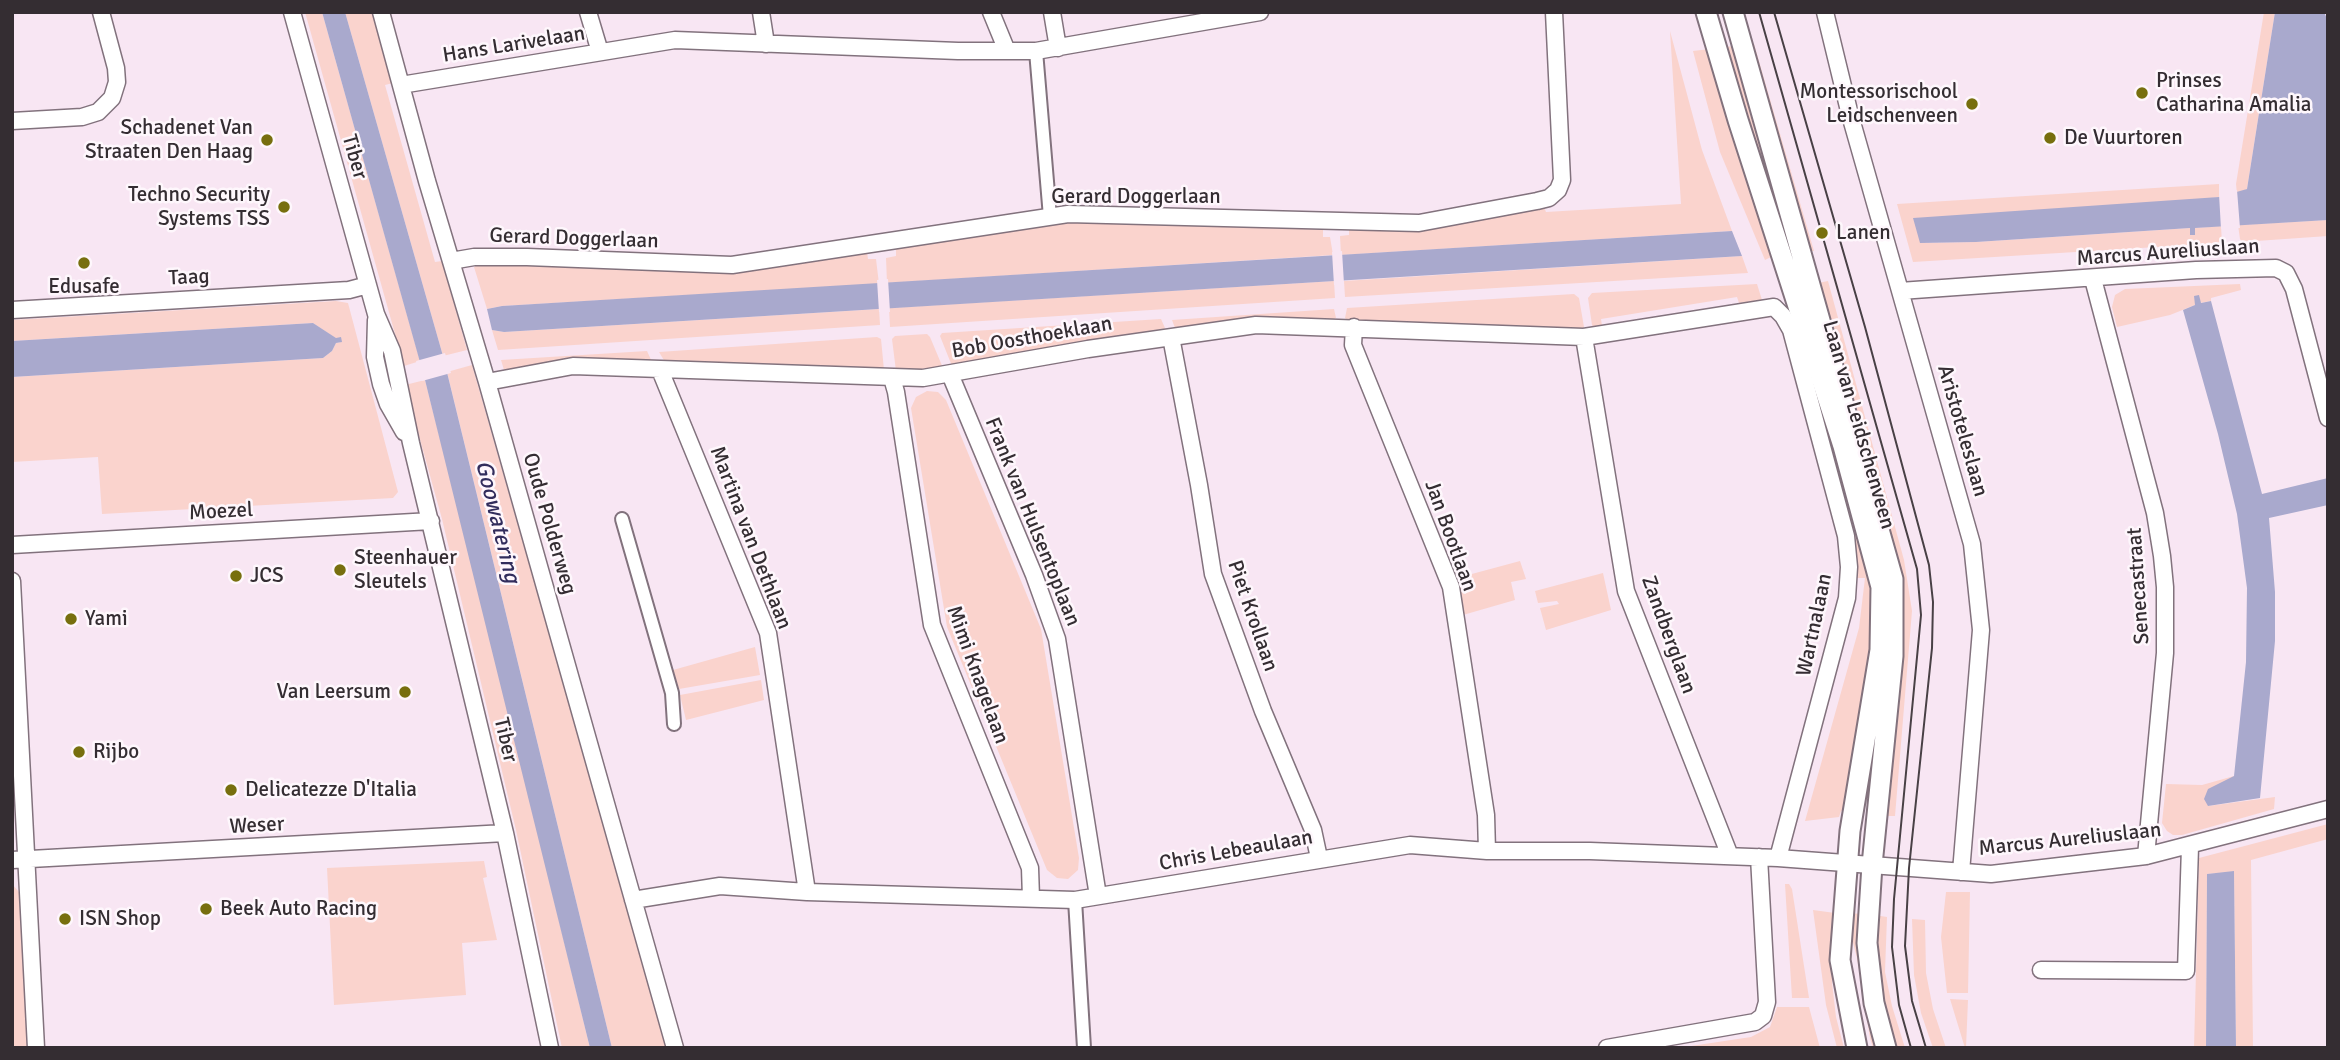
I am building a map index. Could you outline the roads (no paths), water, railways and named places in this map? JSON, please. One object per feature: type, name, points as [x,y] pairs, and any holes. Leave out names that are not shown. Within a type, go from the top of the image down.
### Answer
[{"type":"street","points":[[12,121],[82,117],[98,112],[111,97],[117,82],[117,68],[101,12]]},
{"type":"street","name":"Tiber","points":[[292,12],[376,314],[392,351],[411,443],[505,833],[550,1048]]},
{"type":"street","name":"Oude Polderweg","points":[[381,12],[675,1048]]},
{"type":"street","points":[[588,12],[600,52]]},
{"type":"street","points":[[761,12],[766,44]]},
{"type":"street","points":[[991,12],[1007,51]]},
{"type":"street","points":[[1052,12],[1058,48]]},
{"type":"street","name":"Hans Larivelaan","points":[[401,85],[675,40],[1036,51],[1260,12]]},
{"type":"street","name":"Gerard Doggerlaan","points":[[451,261],[474,257],[527,257],[732,265],[1068,214],[1419,223],[1549,198],[1558,190],[1563,168],[1554,12]]},
{"type":"street","name":"Laan van Leidschenveen","points":[[1706,12],[1843,446],[1881,587],[1880,650],[1847,862],[1840,960],[1857,1048]]},
{"type":"street","name":"Laan van Leidschenveen","points":[[1733,12],[1893,579],[1894,656],[1872,864],[1867,943],[1874,1003],[1886,1048]]},
{"type":"street","name":"Aristoteleslaan","points":[[1825,12],[1850,115],[1972,544],[1981,630],[1961,872]]},
{"type":"street","points":[[1036,51],[1050,217]]},
{"type":"street","name":"Marcus Aureliuslaan","points":[[1900,290],[2276,268],[2286,273],[2294,289],[2328,418]]},
{"type":"street","name":"Senecastraat","points":[[2092,279],[2155,513],[2164,576],[2165,653],[2146,856]]},
{"type":"street","name":"Taag","points":[[12,310],[349,290],[368,285]]},
{"type":"street","name":"Wartnalaan","points":[[1584,337],[1760,307],[1774,307],[1791,330],[1846,536],[1849,567],[1847,598],[1778,858]]},
{"type":"street","name":"Bob Oosthoeklaan","points":[[487,382],[573,366],[923,378],[1256,325],[1584,337]]},
{"type":"street","name":"Jan Bootlaan","points":[[1354,327],[1353,345],[1451,587],[1486,815],[1487,851]]},
{"type":"street","name":"Piet Krollaan","points":[[1171,337],[1213,574],[1263,711],[1313,830],[1319,858]]},
{"type":"street","name":"Zandberglaan","points":[[1584,337],[1626,591],[1730,856]]},
{"type":"street","name":"Martina van Dethlaan","points":[[660,370],[768,633],[807,892]]},
{"type":"street","name":"Frank van Hulsentoplaan","points":[[950,374],[1034,575],[1057,639],[1098,896]]},
{"type":"street","name":"Mimi Knagelaan","points":[[892,378],[897,391],[933,625],[1030,868],[1031,898]]},
{"type":"street","points":[[622,519],[672,692],[674,724]]},
{"type":"street","name":"Moezel","points":[[12,545],[431,521]]},
{"type":"street","points":[[12,581],[19,860],[36,1048]]},
{"type":"street","name":"Marcus Aureliuslaan","points":[[1872,864],[1991,874],[2146,856],[2328,809]]},
{"type":"street","name":"Weser","points":[[19,860],[505,833]]},
{"type":"street","name":"Chris Lebeaulaan","points":[[633,900],[720,886],[807,892],[1075,900],[1410,845],[1487,851],[1730,856],[1847,862]]},
{"type":"street","name":"Marcus Aureliuslaan","points":[[2041,970],[2186,971],[2190,846]]},
{"type":"street","points":[[1607,1048],[1755,1023],[1763,1016],[1767,1002],[1759,857]]},
{"type":"street","points":[[1847,862],[1872,864]]},
{"type":"street","points":[[1075,900],[1084,1048]]},
{"type":"water","points":[[322,12],[345,12],[443,356],[612,1048],[590,1048],[425,380]]},
{"type":"water","points":[[2275,12],[2324,12],[2328,21],[2328,220],[2195,228],[2195,235],[2190,235],[2190,228],[1976,242],[1920,243],[1913,218],[2219,197],[2247,189]]},
{"type":"water","points":[[1732,231],[1742,256],[504,332],[492,330],[487,309],[502,306]]},
{"type":"water","points":[[2199,295],[2201,303],[2211,301],[2262,494],[2328,478],[2328,505],[2269,518],[2275,592],[2275,641],[2260,798],[2208,806],[2204,799],[2208,789],[2234,776],[2246,662],[2247,588],[2237,514],[2218,434],[2183,310],[2195,305],[2194,296]]},
{"type":"water","points":[[313,323],[336,338],[341,337],[342,342],[336,343],[332,351],[323,358],[12,377],[12,341]]},
{"type":"water","points":[[2234,871],[2236,1048],[2206,1048],[2207,874]]},
{"type":"tram line","points":[[1759,12],[1917,569],[1921,615],[1894,899],[1892,947],[1899,1005],[1911,1048]]},
{"type":"tram line","points":[[1774,12],[1865,327],[1929,565],[1933,602],[1932,648],[1909,868],[1905,946],[1912,1001],[1926,1048]]},
{"type":"place","name":"Prinses Catharina Amalia","points":[[2142,93]]},
{"type":"place","name":"Montessorischool Leidschenveen","points":[[1972,104]]},
{"type":"place","name":"De Vuurtoren","points":[[2050,138]]},
{"type":"place","name":"Schadenet Van Straaten Den Haag","points":[[267,140]]},
{"type":"place","name":"Techno Security Systems TSS","points":[[284,207]]},
{"type":"place","name":"Lanen","points":[[1822,233]]},
{"type":"place","name":"Edusafe","points":[[84,263]]},
{"type":"place","name":"Steenhauer Sleutels","points":[[340,570]]},
{"type":"place","name":"JCS","points":[[236,576]]},
{"type":"place","name":"Yami","points":[[71,619]]},
{"type":"place","name":"Van Leersum","points":[[405,692]]},
{"type":"place","name":"Rijbo","points":[[79,752]]},
{"type":"place","name":"Delicatezze D'Italia","points":[[231,790]]},
{"type":"place","name":"Beek Auto Racing","points":[[206,909]]},
{"type":"place","name":"ISN Shop","points":[[65,919]]},
{"type":"water label","name":"Goowatering","points":[[497,522]]}]
